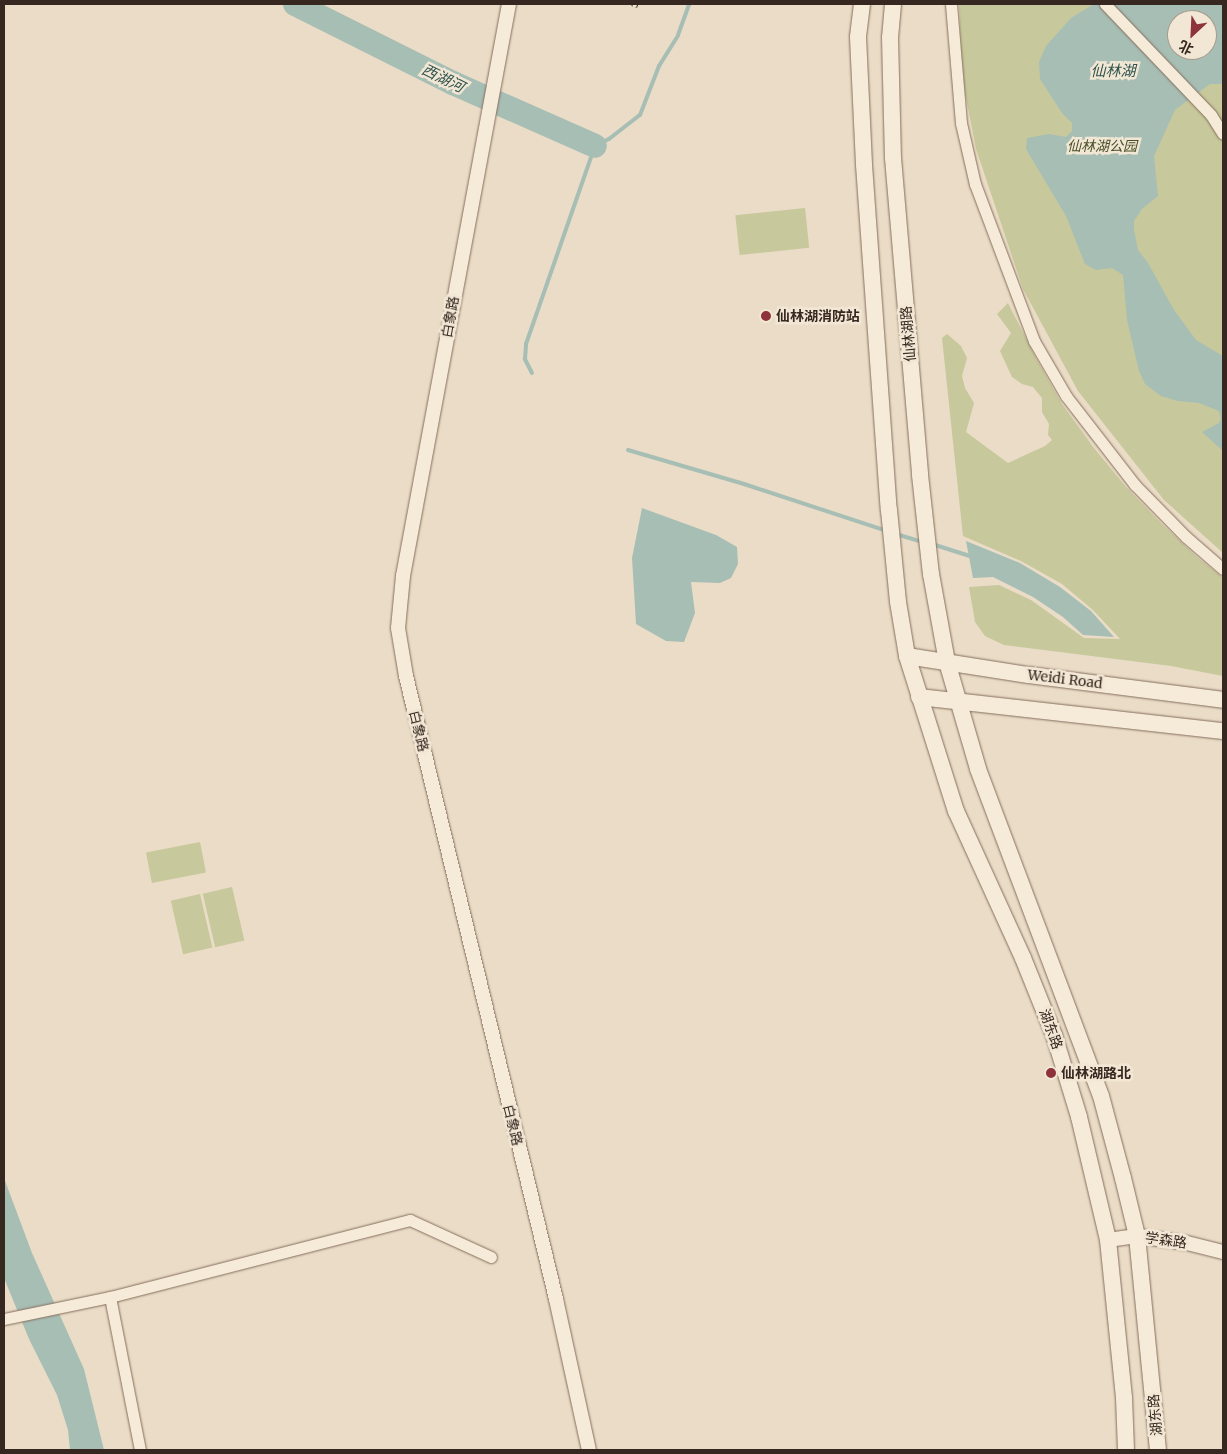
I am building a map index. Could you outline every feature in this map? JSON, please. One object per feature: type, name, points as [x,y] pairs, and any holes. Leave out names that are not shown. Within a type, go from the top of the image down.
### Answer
[{"type":"main road","points":[[862,4],[858,37],[864,165],[893,559],[907,656]]},
{"type":"main road","name":"仙林湖路","points":[[893,4],[890,37],[893,158],[931,574],[947,662]]},
{"type":"main road","name":"Weidi Road","points":[[907,656],[1029,675],[1223,700]]},
{"type":"main road","name":"湖东路","points":[[907,656],[956,811],[1023,958],[1054,1035],[1079,1117],[1108,1240],[1124,1398],[1126,1450]]},
{"type":"main road","name":"湖东路","points":[[947,662],[957,702],[978,769],[1101,1096],[1137,1236],[1158,1450]]},
{"type":"main road","points":[[919,697],[1223,731]]},
{"type":"street","name":"白象路","points":[[509,4],[502,47],[480,148],[403,576],[398,628],[406,676],[553,1290],[589,1450]]},
{"type":"street","points":[[951,4],[961,123],[974,184],[1034,341],[1066,396],[1135,485],[1186,537],[1223,569]]},
{"type":"street","points":[[1105,4],[1212,115],[1223,134]]},
{"type":"street","points":[[4,1319],[110,1297],[410,1220],[491,1257]]},
{"type":"street","name":"学森路","points":[[1108,1240],[1137,1236],[1187,1243],[1223,1252]]},
{"type":"street","points":[[110,1297],[140,1450]]},
{"type":"green space","name":"仙林湖公园","points":[[959,4],[1223,4],[1223,553],[1164,500],[1078,391],[1023,289],[976,149],[962,77]]},
{"type":"green space","points":[[805,208],[809,248],[740,255],[735,215]]},
{"type":"green space","points":[[1008,303],[1062,404],[1094,448],[1126,487],[1163,525],[1223,578],[1223,676],[1171,666],[1004,645],[985,636],[975,622],[969,587],[999,585],[1031,600],[1084,638],[1120,639],[1093,610],[1062,584],[1021,561],[963,536],[942,338],[947,334],[961,346],[967,358],[962,376],[965,388],[974,403],[966,432],[1008,463],[1045,446],[1052,440],[1048,435],[1049,424],[1042,412],[1042,398],[1033,387],[1022,384],[1012,377],[1000,351],[1011,333],[997,314]]},
{"type":"green space","points":[[200,842],[206,872],[152,883],[146,852]]},
{"type":"green space","points":[[232,887],[244,941],[215,947],[203,894]]},
{"type":"green space","points":[[200,894],[212,948],[183,954],[171,901]]},
{"type":"water","name":"仙林湖","points":[[1094,4],[1223,4],[1223,84],[1210,84],[1175,110],[1154,156],[1158,196],[1142,209],[1134,221],[1134,230],[1138,250],[1148,263],[1174,310],[1196,340],[1223,356],[1223,451],[1202,432],[1219,423],[1221,419],[1219,411],[1199,403],[1178,401],[1161,396],[1145,384],[1139,371],[1127,320],[1123,275],[1112,268],[1096,270],[1085,264],[1066,216],[1026,149],[1027,138],[1049,134],[1066,137],[1072,131],[1072,123],[1062,113],[1040,79],[1039,62],[1046,46],[1071,18]]},
{"type":"water","points":[[642,508],[716,535],[737,547],[738,564],[731,578],[720,583],[691,582],[695,613],[684,642],[666,641],[636,624],[632,558]]},
{"type":"water","points":[[966,541],[1020,563],[1060,587],[1091,611],[1114,637],[1083,635],[1063,617],[1033,597],[993,577],[973,578]]},
{"type":"water","points":[[4,1178],[32,1253],[84,1369],[104,1450],[70,1450],[68,1430],[57,1395],[29,1339],[4,1278]]},
{"type":"waterway","name":"西湖河","points":[[295,4],[453,83],[595,146]]},
{"type":"waterway","points":[[532,373],[525,359],[526,344],[595,146],[609,139],[640,115],[659,66],[678,35],[689,4]]},
{"type":"waterway","points":[[628,450],[744,484],[887,531]]},
{"type":"waterway","points":[[896,534],[923,542]]},
{"type":"waterway","points":[[932,544],[973,557]]},
{"type":"place","name":"仙林湖消防站","points":[[766,316]]},
{"type":"place","name":"仙林湖路北","points":[[1051,1073]]}]
